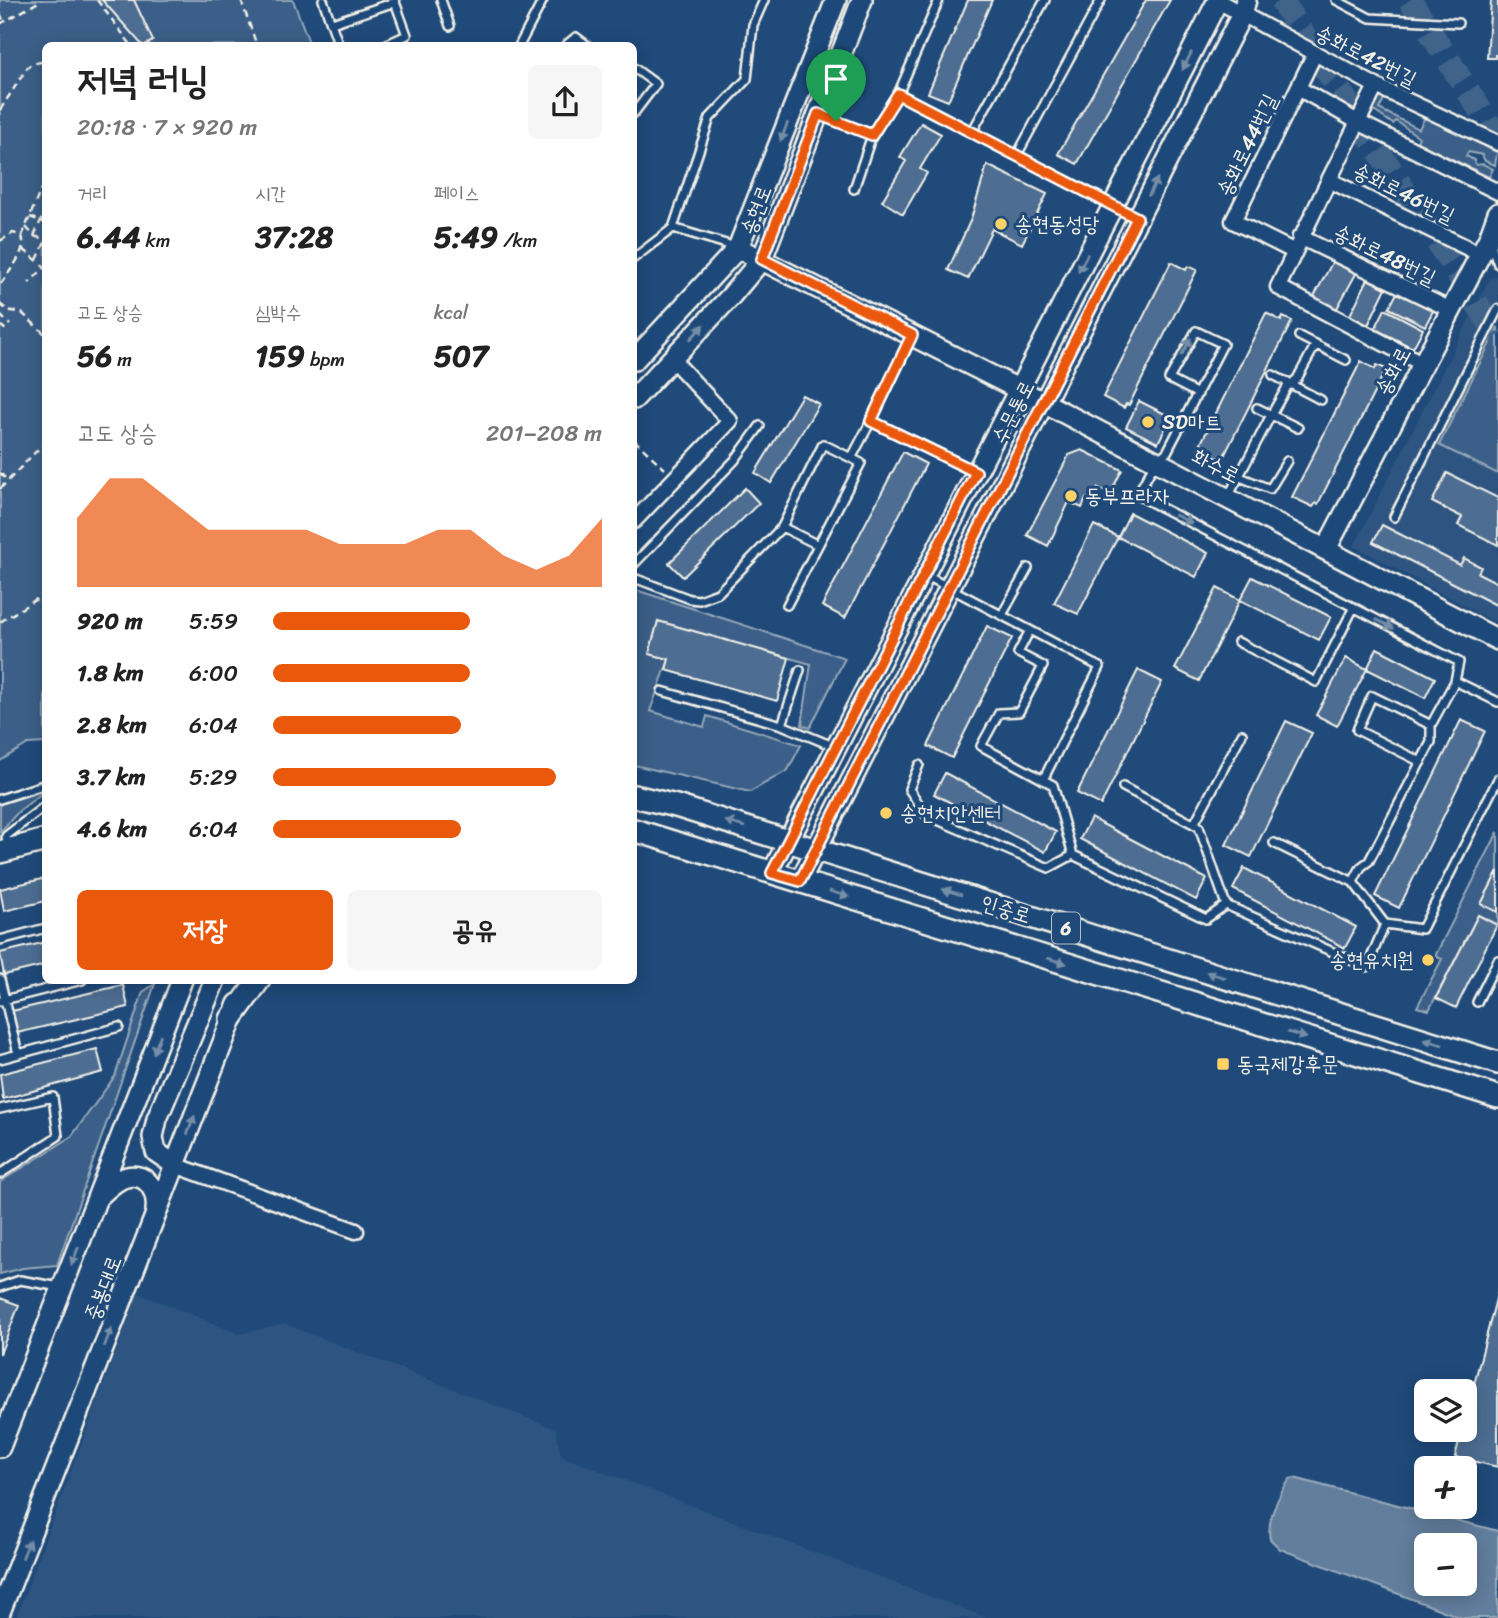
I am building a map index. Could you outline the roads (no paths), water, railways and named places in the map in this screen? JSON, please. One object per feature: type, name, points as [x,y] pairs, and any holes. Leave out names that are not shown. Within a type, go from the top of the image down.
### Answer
[{"type":"main road","name":"인중로","points":[[637,797],[788,841],[1498,1063]]},
{"type":"main road","name":"인중로","points":[[637,831],[1498,1097]]},
{"type":"main road","points":[[4,851],[42,841]]},
{"type":"main road","points":[[232,1019],[256,984]]},
{"type":"street","name":"송현로","points":[[637,357],[738,248],[836,0]]},
{"type":"street","name":"송현로","points":[[637,396],[762,259],[862,0]]},
{"type":"street","name":"송화로42번길","points":[[1217,0],[1244,7],[1314,55],[1498,143]]},
{"type":"street","name":"수문통로","points":[[772,873],[1217,0]]},
{"type":"street","name":"수문통로","points":[[800,881],[1244,7]]},
{"type":"street","points":[[1298,88],[1314,55]]},
{"type":"street","points":[[1329,180],[1376,86]]},
{"type":"street","name":"송화로44번길","points":[[1293,251],[1233,221],[1298,88],[1358,122],[1498,192]]},
{"type":"street","name":"송화로46번길","points":[[1423,363],[1278,287],[1329,180],[1489,245]]},
{"type":"street","name":"송화로","points":[[1326,549],[1451,310],[1489,245],[1498,213]]},
{"type":"street","name":"송화로48번길","points":[[1300,237],[1451,310]]},
{"type":"street","name":"화수로","points":[[738,248],[1018,389],[1498,640]]},
{"type":"street","points":[[637,518],[730,421],[671,359]]},
{"type":"street","name":"중봉대로","points":[[0,1447],[180,984]]},
{"type":"street","points":[[213,984],[157,1119],[153,1137],[156,1152],[175,1165],[356,1231]]},
{"type":"street","name":"중봉대로","points":[[0,1612],[245,984]]},
{"type":"street","points":[[120,1139],[178,1073]]},
{"type":"street","points":[[97,1198],[120,1180],[129,1176],[141,1178],[153,1186],[158,1198],[156,1214]]},
{"type":"lane","points":[[323,0],[338,42]]},
{"type":"lane","points":[[441,0],[450,26]]},
{"type":"lane","points":[[521,42],[543,0]]},
{"type":"lane","points":[[637,256],[673,228],[709,118],[747,79],[752,32],[764,0]]},
{"type":"lane","points":[[854,189],[872,135],[898,94],[939,0]]},
{"type":"lane","points":[[972,132],[1045,0]]},
{"type":"lane","points":[[1336,0],[1370,18],[1458,23]]},
{"type":"lane","points":[[1017,155],[1098,1]]},
{"type":"lane","points":[[332,23],[395,2],[407,35],[392,42]]},
{"type":"lane","points":[[637,70],[656,84],[637,109]]},
{"type":"lane","points":[[898,94],[1137,218]]},
{"type":"lane","points":[[818,114],[872,135]]},
{"type":"lane","points":[[673,228],[738,248]]},
{"type":"lane","points":[[1489,245],[1498,264]]},
{"type":"lane","points":[[1394,517],[1498,309]]},
{"type":"lane","points":[[1198,394],[1169,379],[1196,331],[1223,344],[1198,394],[1167,452],[1156,461],[1137,495],[1459,662],[1455,681],[1431,725],[1431,742],[1369,861],[1360,862],[1353,883]]},
{"type":"lane","points":[[852,457],[912,335]]},
{"type":"lane","points":[[1299,336],[1346,360]]},
{"type":"lane","points":[[1228,498],[1271,415],[1297,379],[1315,344]]},
{"type":"lane","points":[[1273,375],[1321,400]]},
{"type":"lane","points":[[1257,408],[1298,428]]},
{"type":"lane","points":[[871,421],[976,472]]},
{"type":"lane","points":[[637,561],[735,460],[760,426]]},
{"type":"lane","points":[[637,579],[690,599],[710,597],[782,527],[823,444],[861,463],[787,605]]},
{"type":"lane","points":[[1240,477],[1270,489],[1287,461]]},
{"type":"lane","points":[[782,527],[818,545]]},
{"type":"lane","points":[[1002,615],[1028,568]]},
{"type":"lane","points":[[923,575],[1100,667],[1043,780]]},
{"type":"lane","points":[[1238,642],[1316,682],[1354,607]]},
{"type":"lane","points":[[1030,630],[1018,653],[1043,666],[1019,712],[999,713],[981,746],[1053,785],[1073,855],[1206,919],[1226,905]]},
{"type":"lane","points":[[782,725],[800,670]]},
{"type":"lane","points":[[1455,681],[1498,702]]},
{"type":"lane","points":[[662,691],[782,725],[835,747]]},
{"type":"lane","points":[[1421,762],[1357,730],[1373,696],[1431,725]]},
{"type":"lane","points":[[1194,824],[1242,734]]},
{"type":"lane","points":[[919,765],[909,789],[926,815],[1049,869],[1073,855]]},
{"type":"lane","points":[[1274,843],[1353,883],[1385,924],[1422,929],[1498,779]]},
{"type":"lane","points":[[0,799],[42,785]]},
{"type":"lane","points":[[1123,787],[1199,827],[1226,905],[1367,967],[1385,924]]},
{"type":"lane","points":[[4,851],[6,836],[42,808]]},
{"type":"lane","points":[[0,940],[42,929]]},
{"type":"lane","points":[[1477,1002],[1498,960]]},
{"type":"lane","points":[[0,979],[2,1001],[18,1054]]},
{"type":"lane","points":[[2,1001],[67,984]]},
{"type":"lane","points":[[0,1059],[119,1027]]},
{"type":"lane","points":[[0,1109],[53,1097],[58,1136],[0,1174]]},
{"type":"lane","points":[[0,1287],[20,1280],[62,1287]]},
{"type":"tunnel","points":[[1281,0],[1498,336]]},
{"type":"tunnel","points":[[1410,0],[1498,138]]},
{"type":"place","name":"송현동성당","points":[[1001,224]]},
{"type":"place","name":"SD마트","points":[[1148,422]]},
{"type":"place","name":"동부프라자","points":[[1071,496]]},
{"type":"place","name":"송현치안센터","points":[[886,813]]},
{"type":"place","name":"송현유치원","points":[[1428,960]]},
{"type":"place","name":"동국제강후문","points":[[1223,1064]]}]
